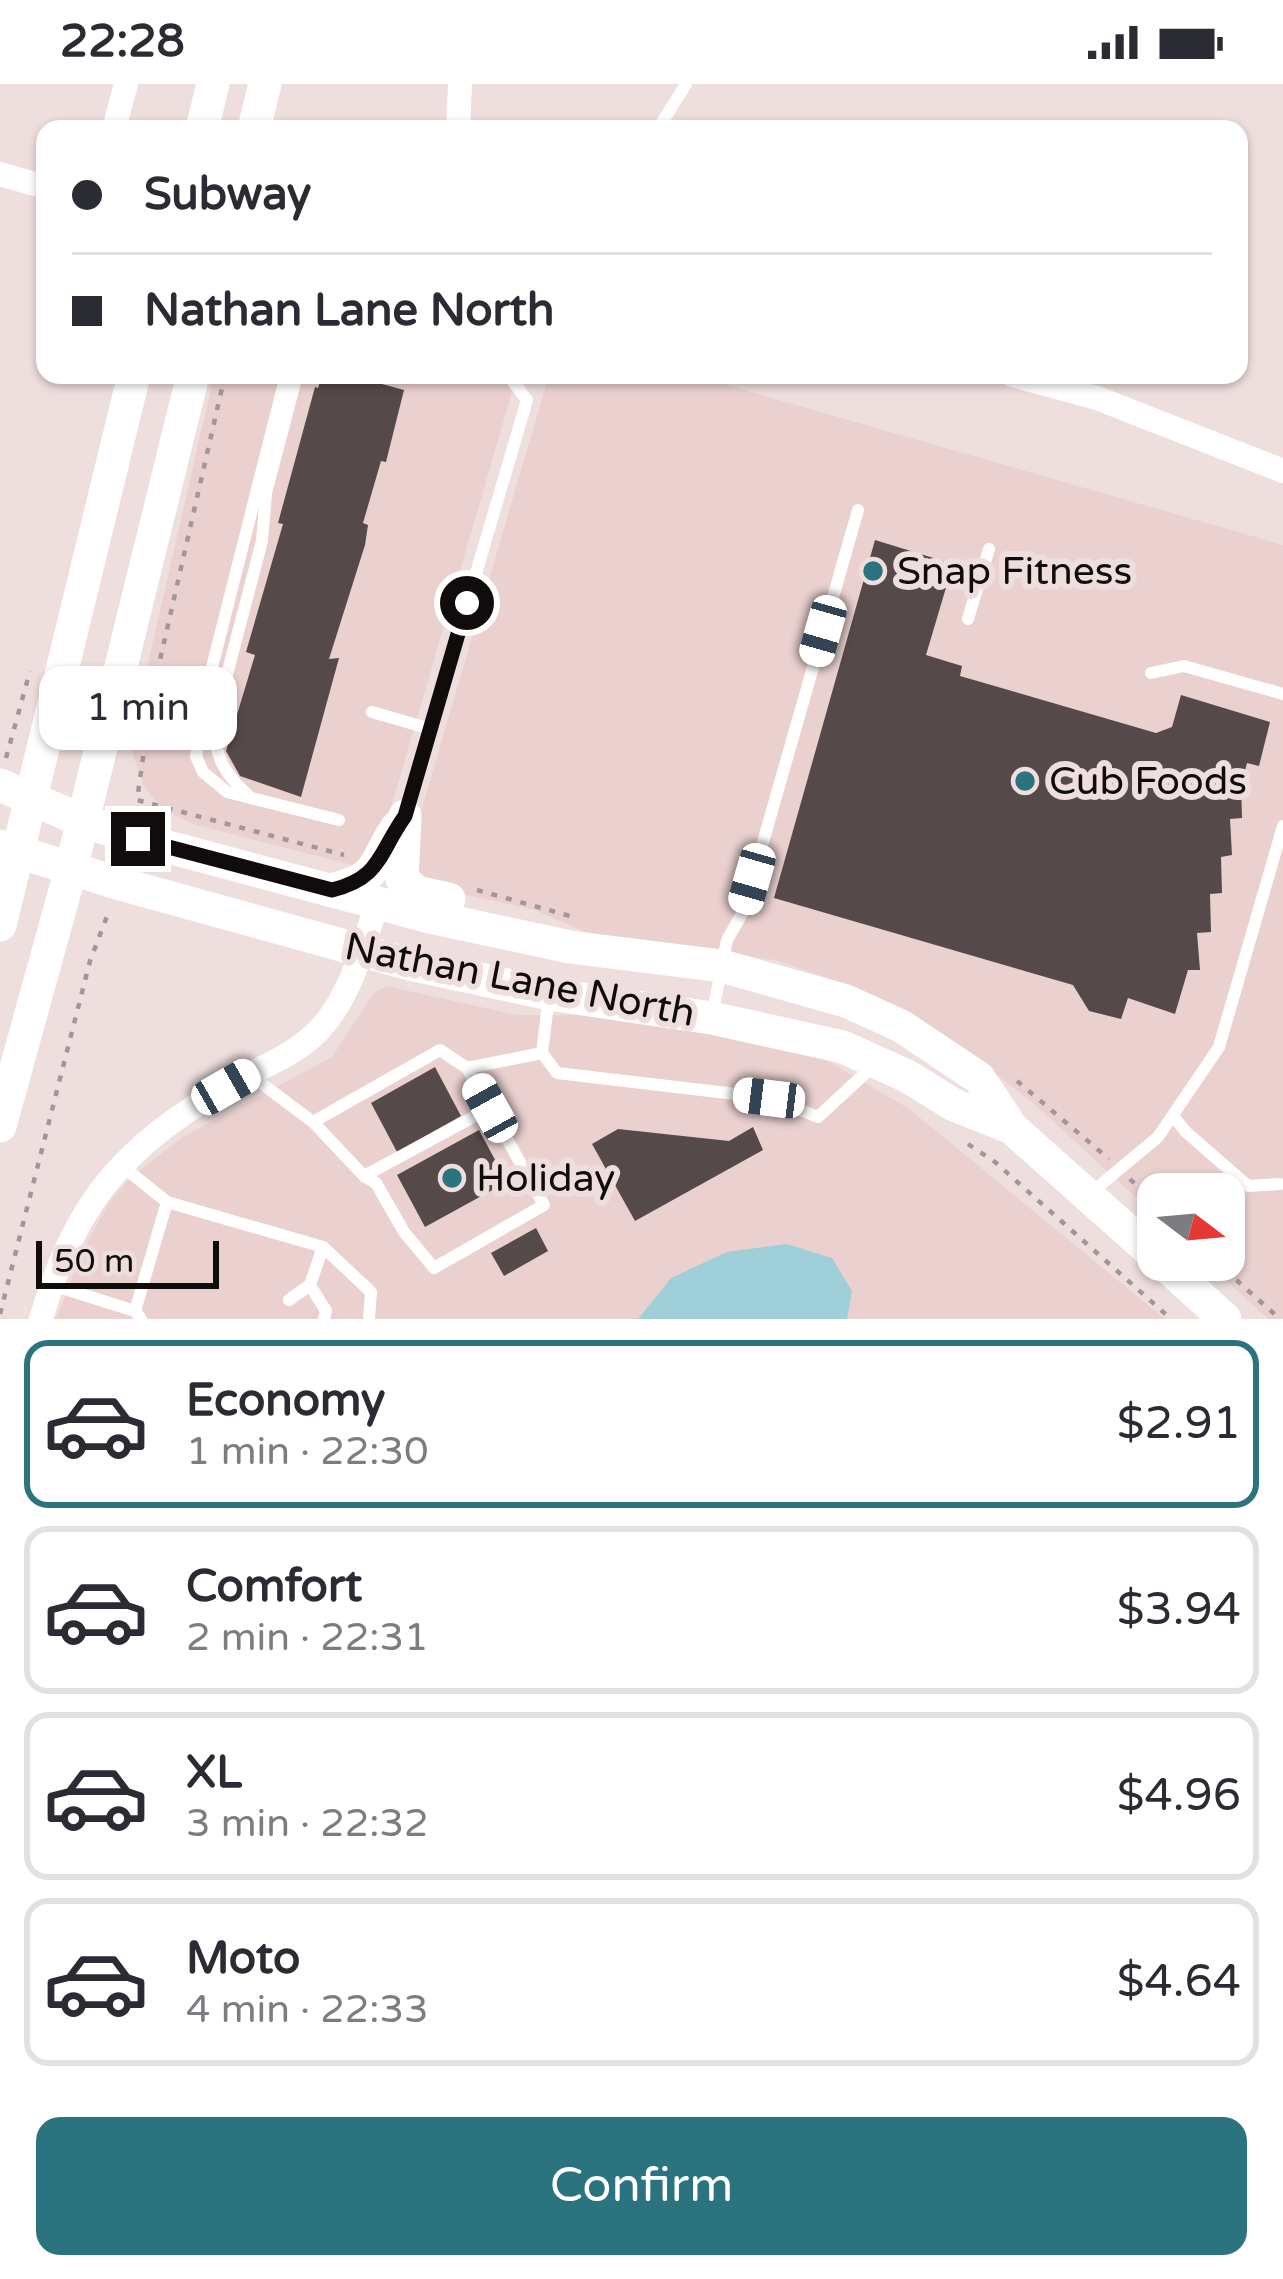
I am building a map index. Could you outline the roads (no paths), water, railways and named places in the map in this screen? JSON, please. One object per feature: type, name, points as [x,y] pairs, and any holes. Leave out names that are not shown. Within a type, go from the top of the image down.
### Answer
[{"type":"street","points":[[117,120],[127,84]]},
{"type":"street","points":[[204,120],[213,84]]},
{"type":"street","points":[[256,120],[265,84]]},
{"type":"street","points":[[458,120],[460,84]]},
{"type":"street","points":[[0,174],[36,184]]},
{"type":"street","points":[[0,926],[10,848],[32,798],[132,384]]},
{"type":"street","points":[[0,1126],[71,868],[191,384]]},
{"type":"street","points":[[1045,384],[1097,398],[1283,471]]},
{"type":"street","name":"Nathan Lane North","points":[[0,785],[83,821],[377,903],[555,944],[722,966],[827,994],[901,1026],[979,1078],[1012,1128],[1137,1239]]},
{"type":"street","points":[[332,890],[357,884],[379,865],[386,844],[405,816]]},
{"type":"street","points":[[405,816],[399,871],[407,886],[493,909],[555,944]]},
{"type":"street","name":"Nathan Lane North","points":[[10,848],[361,952],[550,994],[712,1018],[843,1047],[954,1105],[1012,1128]]},
{"type":"street","points":[[41,1319],[65,1245],[82,1215],[122,1166],[157,1132],[305,1044],[323,1026],[340,1004],[377,903]]},
{"type":"street","name":"Nathan Lane North","points":[[1183,1281],[1225,1319]]},
{"type":"lane","points":[[664,120],[686,84]]},
{"type":"lane","points":[[284,384],[195,741],[196,755],[214,784],[227,792],[339,820]]},
{"type":"lane","points":[[249,796],[221,764],[214,745],[214,724],[262,541],[266,493],[295,384]]},
{"type":"lane","points":[[405,816],[527,400],[515,384]]},
{"type":"lane","points":[[712,1018],[727,940],[742,912],[858,510]]},
{"type":"lane","points":[[968,619],[989,549]]},
{"type":"lane","points":[[1151,673],[1184,665],[1283,694]]},
{"type":"lane","points":[[372,712],[430,729]]},
{"type":"lane","points":[[1088,1195],[1158,1137],[1219,1046],[1283,826]]},
{"type":"lane","points":[[550,994],[542,1053],[557,1073],[769,1098],[818,1118],[877,1062]]},
{"type":"lane","points":[[248,1074],[313,1122],[376,1183],[404,1232],[434,1268],[544,1205],[467,1068],[440,1050],[313,1122]]},
{"type":"lane","points":[[467,1068],[542,1053]]},
{"type":"lane","points":[[364,1176],[490,1108]]},
{"type":"lane","points":[[1173,1116],[1248,1186],[1280,1184]]},
{"type":"lane","points":[[122,1166],[166,1202],[323,1247],[371,1292],[369,1319]]},
{"type":"lane","points":[[51,1285],[138,1315],[166,1202]]},
{"type":"lane","points":[[296,1303],[310,1285],[323,1247]]},
{"type":"lane","points":[[310,1285],[326,1311],[323,1319]]},
{"type":"water","points":[[786,1244],[832,1258],[852,1291],[847,1319],[638,1319],[671,1278],[727,1252]]},
{"type":"place","name":"Snap Fitness","points":[[873,571]]},
{"type":"place","name":"Cub Foods","points":[[1025,781]]},
{"type":"place","name":"Holiday","points":[[452,1178]]}]
